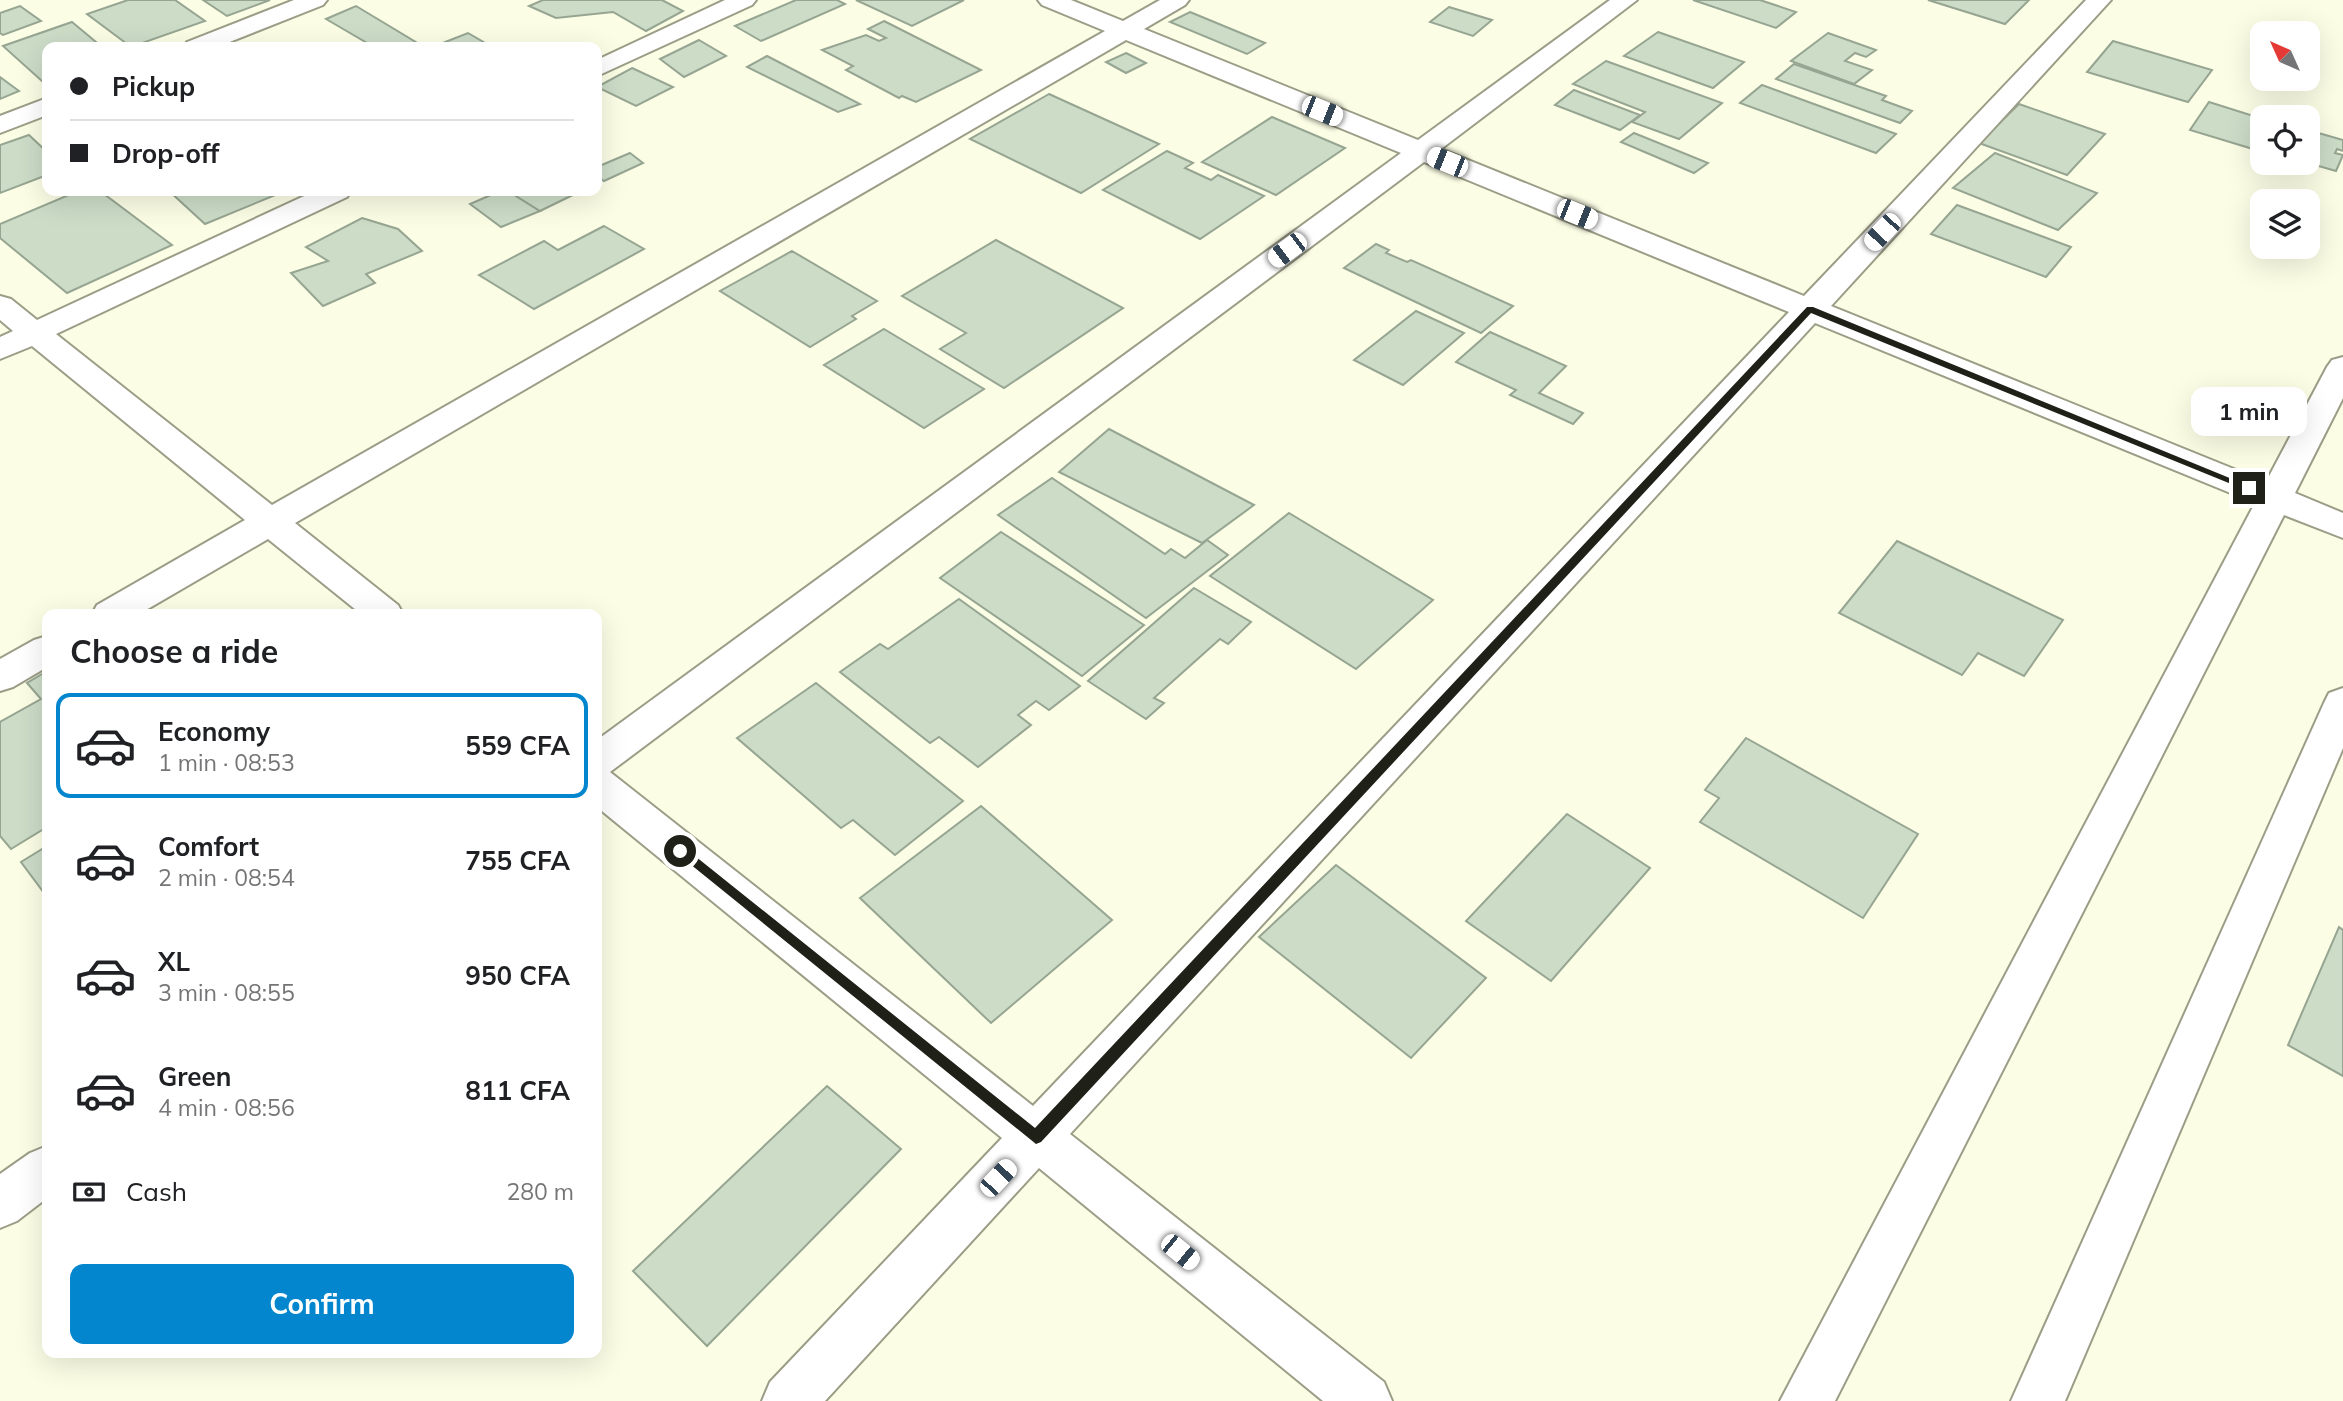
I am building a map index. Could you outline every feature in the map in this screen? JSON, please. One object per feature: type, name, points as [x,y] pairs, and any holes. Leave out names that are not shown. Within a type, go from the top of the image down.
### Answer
[{"type":"street","points":[[209,42],[315,0]]},
{"type":"street","points":[[602,67],[744,0]]},
{"type":"street","points":[[1050,0],[2343,526]]},
{"type":"street","points":[[119,609],[1177,0]]},
{"type":"street","points":[[602,757],[1625,0]]},
{"type":"street","points":[[789,1401],[2099,0]]},
{"type":"street","points":[[0,125],[42,108]]},
{"type":"street","points":[[0,349],[326,196]]},
{"type":"street","points":[[0,304],[379,609]]},
{"type":"street","points":[[1807,1401],[2343,367]]},
{"type":"street","points":[[0,677],[42,653]]},
{"type":"street","points":[[2038,1401],[2343,703]]},
{"type":"street","points":[[602,788],[1365,1401]]},
{"type":"street","points":[[0,1204],[42,1173]]},
{"type":"building","points":[[128,0],[175,0],[205,21],[145,42],[124,42],[87,14]]},
{"type":"building","points":[[203,0],[270,0],[227,16]]},
{"type":"building","points":[[543,0],[662,0],[683,11],[646,31],[613,12],[556,18],[529,6]]},
{"type":"building","points":[[796,0],[837,0],[845,4],[761,41],[735,26]]},
{"type":"building","points":[[856,0],[964,0],[912,26]]},
{"type":"building","points":[[1693,0],[1760,0],[1796,12],[1776,28]]},
{"type":"building","points":[[1928,0],[2029,0],[2005,24]]},
{"type":"building","points":[[20,6],[41,21],[3,35],[0,33],[0,13]]},
{"type":"building","points":[[356,6],[416,42],[365,42],[326,19]]},
{"type":"building","points":[[1449,7],[1492,20],[1473,36],[1430,22]]},
{"type":"building","points":[[1190,12],[1265,43],[1247,54],[1170,22]]},
{"type":"building","points":[[884,21],[981,70],[916,102],[902,96],[899,98],[846,70],[853,66],[822,50],[866,35],[879,41],[886,38],[868,29]]},
{"type":"building","points":[[72,22],[96,42],[42,42],[42,81],[3,46]]},
{"type":"building","points":[[1658,32],[1744,62],[1713,88],[1624,56]]},
{"type":"building","points":[[468,33],[483,42],[445,42]]},
{"type":"building","points":[[1828,33],[1876,50],[1866,57],[1855,53],[1845,61],[1872,70],[1854,84],[1791,61]]},
{"type":"building","points":[[699,40],[726,56],[684,77],[660,59]]},
{"type":"building","points":[[2113,41],[2212,70],[2188,102],[2087,72]]},
{"type":"building","points":[[1126,53],[1146,63],[1126,73],[1106,62]]},
{"type":"building","points":[[767,56],[860,104],[838,112],[747,67]]},
{"type":"building","points":[[1606,61],[1722,103],[1679,139],[1632,122],[1645,112],[1573,84]]},
{"type":"building","points":[[1794,64],[1886,96],[1882,100],[1912,111],[1900,123],[1776,79]]},
{"type":"building","points":[[632,68],[673,87],[636,106],[602,89],[602,84]]},
{"type":"building","points":[[0,77],[19,91],[0,99]]},
{"type":"building","points":[[1762,85],[1896,134],[1876,153],[1740,103]]},
{"type":"building","points":[[1574,90],[1640,115],[1620,130],[1555,105]]},
{"type":"building","points":[[1049,94],[1159,144],[1081,193],[970,139]]},
{"type":"building","points":[[2209,102],[2250,115],[2250,148],[2190,130]]},
{"type":"building","points":[[2019,104],[2105,134],[2067,175],[1979,143]]},
{"type":"building","points":[[1272,117],[1345,148],[1276,195],[1202,162]]},
{"type":"building","points":[[1634,133],[1708,163],[1694,173],[1621,142]]},
{"type":"building","points":[[2320,133],[2343,140],[2343,151],[2337,149],[2335,153],[2343,155],[2336,171],[2320,166]]},
{"type":"building","points":[[29,135],[42,147],[42,177],[0,193],[0,145]]},
{"type":"building","points":[[1167,151],[1193,163],[1185,168],[1211,180],[1218,175],[1264,196],[1200,239],[1103,190]]},
{"type":"building","points":[[630,153],[643,163],[604,181],[602,165]]},
{"type":"building","points":[[1995,153],[2097,193],[2058,230],[1953,188]]},
{"type":"building","points":[[66,196],[107,196],[172,245],[67,293],[0,238],[0,224]]},
{"type":"building","points":[[174,196],[273,196],[205,224]]},
{"type":"building","points":[[488,196],[518,196],[540,211],[501,227],[470,204]]},
{"type":"building","points":[[516,196],[571,196],[540,211]]},
{"type":"building","points":[[1957,205],[2071,247],[2046,277],[1931,234]]},
{"type":"building","points":[[362,218],[398,229],[422,251],[366,274],[375,283],[323,306],[291,273],[328,261],[306,247]]},
{"type":"building","points":[[604,226],[644,249],[534,309],[479,275],[544,241],[558,250]]},
{"type":"building","points":[[996,240],[1123,308],[1004,388],[940,349],[966,333],[902,296]]},
{"type":"building","points":[[1376,244],[1389,250],[1386,253],[1407,262],[1411,260],[1513,306],[1481,333],[1344,268]]},
{"type":"building","points":[[792,251],[877,301],[852,316],[856,319],[810,347],[720,291]]},
{"type":"building","points":[[1416,311],[1464,333],[1403,385],[1354,360]]},
{"type":"building","points":[[884,329],[984,389],[924,428],[824,365]]},
{"type":"building","points":[[1490,332],[1566,366],[1539,393],[1583,413],[1573,424],[1510,395],[1516,390],[1456,362]]},
{"type":"building","points":[[1109,429],[1254,505],[1202,543],[1059,472]]},
{"type":"building","points":[[1052,478],[1165,554],[1171,549],[1185,558],[1207,540],[1228,555],[1146,618],[998,515]]},
{"type":"building","points":[[1289,513],[1433,600],[1356,669],[1210,576]]},
{"type":"building","points":[[1001,532],[1144,625],[1082,676],[940,578]]},
{"type":"building","points":[[1897,541],[2063,620],[2024,676],[1978,653],[1962,675],[1839,613]]},
{"type":"building","points":[[1194,588],[1251,622],[1228,644],[1220,639],[1154,698],[1164,703],[1146,719],[1088,681]]},
{"type":"building","points":[[959,599],[1080,686],[1049,710],[1036,701],[1018,715],[1031,725],[978,767],[939,737],[930,743],[840,672],[880,644],[888,649]]},
{"type":"building","points":[[42,674],[42,830],[11,849],[0,836],[0,722],[41,699],[27,683]]},
{"type":"building","points":[[816,683],[963,801],[895,855],[853,820],[841,828],[737,738]]},
{"type":"building","points":[[1746,738],[1918,834],[1863,918],[1700,822],[1719,798],[1705,790]]},
{"type":"building","points":[[981,806],[1112,920],[991,1023],[860,898]]},
{"type":"building","points":[[1567,814],[1650,868],[1551,981],[1466,921]]},
{"type":"building","points":[[42,849],[42,890],[21,862]]},
{"type":"building","points":[[1336,865],[1486,978],[1411,1058],[1259,937]]},
{"type":"building","points":[[2339,927],[2343,930],[2343,1076],[2288,1045]]},
{"type":"building","points":[[827,1086],[901,1149],[707,1346],[633,1271]]},
{"type":"route","points":[[680,851],[1036,1137],[1810,309],[2249,488]]}]
